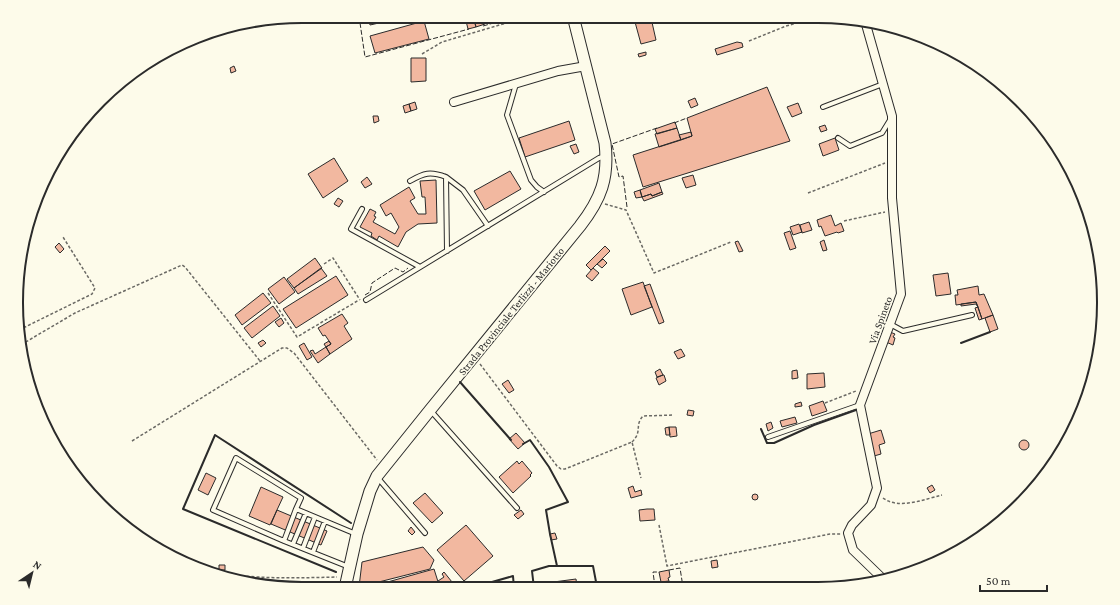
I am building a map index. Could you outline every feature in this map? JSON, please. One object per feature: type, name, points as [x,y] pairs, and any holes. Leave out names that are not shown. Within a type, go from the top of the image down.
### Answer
[{"type":"main road","name":"Strada Provinciale Terlizzi - Mariotto","points":[[346,582],[356,534],[370,491],[380,472],[580,226],[597,202],[604,180],[606,156],[605,142],[575,23]]},
{"type":"street","name":"Via Spineto","points":[[860,405],[901,294],[893,210],[892,116],[867,27]]},
{"type":"street","points":[[454,102],[558,71],[586,66]]},
{"type":"street","points":[[860,405],[876,488],[871,505],[852,525],[848,533],[853,550],[879,575]]},
{"type":"lane","points":[[516,84],[507,115],[531,180],[544,192]]},
{"type":"lane","points":[[823,107],[883,84]]},
{"type":"lane","points":[[838,138],[850,146],[882,133],[892,116]]},
{"type":"lane","points":[[366,300],[599,158],[606,156]]},
{"type":"lane","points":[[410,181],[422,175],[435,173],[446,177],[463,190],[488,226]]},
{"type":"lane","points":[[446,177],[447,250]]},
{"type":"lane","points":[[362,209],[351,229],[420,267]]},
{"type":"lane","points":[[890,324],[904,331],[972,315]]},
{"type":"lane","points":[[768,437],[860,405]]},
{"type":"lane","points":[[430,410],[517,508]]},
{"type":"lane","points":[[284,541],[301,498],[236,458],[212,510],[284,541],[312,552],[348,572]]},
{"type":"lane","points":[[380,472],[425,532]]},
{"type":"lane","points":[[296,509],[356,534]]},
{"type":"lane","points":[[293,544],[306,513]]},
{"type":"lane","points":[[303,548],[315,517]]},
{"type":"lane","points":[[312,552],[325,521]]},
{"type":"path","points":[[422,54],[442,42],[506,23]]},
{"type":"path","points":[[749,41],[797,23]]},
{"type":"path","points":[[808,193],[892,160]]},
{"type":"path","points":[[597,202],[626,210],[654,273],[731,242]]},
{"type":"path","points":[[844,221],[893,210]]},
{"type":"path","points":[[24,327],[92,294],[95,291],[95,288],[63,237]]},
{"type":"path","points":[[324,264],[333,258],[359,300]]},
{"type":"path","points":[[26,342],[75,314],[182,265],[260,361]]},
{"type":"path","points":[[268,293],[297,337],[359,300],[366,300]]},
{"type":"path","points":[[132,441],[260,361],[282,348],[287,348],[294,353],[380,472]]},
{"type":"path","points":[[474,356],[557,466],[561,469],[565,469],[632,442],[638,434],[638,423],[643,416],[674,415]]},
{"type":"path","points":[[825,403],[867,386]]},
{"type":"path","points":[[632,442],[641,478]]},
{"type":"path","points":[[876,488],[881,497],[889,502],[906,503],[942,495]]},
{"type":"path","points":[[659,525],[667,566],[830,534],[848,533]]},
{"type":"path","points":[[249,577],[257,578],[348,572]]},
{"type":"building","points":[[417,23],[425,23],[429,39],[375,53],[370,36]]},
{"type":"building","points":[[466,23],[475,23],[476,27],[468,29]]},
{"type":"building","points":[[475,23],[485,23],[485,24],[476,27]]},
{"type":"building","points":[[635,23],[652,23],[656,40],[641,44]]},
{"type":"building","points":[[737,42],[742,43],[743,47],[717,55],[715,49]]},
{"type":"building","points":[[646,52],[646,55],[639,57],[638,54]]},
{"type":"building","points":[[411,58],[426,58],[426,81],[411,82]]},
{"type":"building","points":[[234,66],[236,71],[231,73],[230,68]]},
{"type":"building","points":[[767,87],[790,141],[643,187],[633,155],[692,136],[687,118]]},
{"type":"building","points":[[695,98],[698,105],[691,108],[688,101]]},
{"type":"building","points":[[415,102],[417,109],[411,111],[409,104]]},
{"type":"building","points":[[798,103],[802,113],[792,117],[787,107]]},
{"type":"building","points":[[409,104],[411,111],[405,113],[403,106]]},
{"type":"building","points":[[373,116],[378,116],[379,121],[374,123]]},
{"type":"building","points":[[569,121],[575,140],[525,157],[519,138]]},
{"type":"building","points":[[675,122],[677,128],[657,134],[655,129]]},
{"type":"building","points":[[825,125],[827,130],[821,132],[819,127]]},
{"type":"building","points":[[677,128],[681,140],[659,147],[655,134]]},
{"type":"building","points":[[691,132],[692,136],[681,140],[679,135]]},
{"type":"building","points":[[835,138],[839,150],[823,156],[819,144]]},
{"type":"building","points":[[576,144],[579,152],[574,154],[570,146]]},
{"type":"building","points":[[334,158],[348,181],[323,198],[308,174]]},
{"type":"building","points":[[510,171],[521,189],[485,210],[474,191]]},
{"type":"building","points":[[693,175],[696,185],[686,188],[682,178]]},
{"type":"building","points":[[367,177],[372,184],[365,188],[361,182]]},
{"type":"building","points":[[436,180],[437,223],[418,224],[406,232],[398,247],[379,236],[377,240],[371,236],[372,233],[360,227],[370,209],[376,212],[374,216],[376,217],[373,222],[395,234],[399,227],[391,213],[386,216],[380,205],[409,187],[415,198],[410,201],[418,214],[426,214],[425,197],[422,197],[420,181]]},
{"type":"building","points":[[659,183],[662,192],[652,196],[651,194],[642,197],[640,190]]},
{"type":"building","points":[[640,190],[642,197],[636,198],[634,192]]},
{"type":"building","points":[[662,192],[663,194],[644,201],[642,197],[651,194],[652,196]]},
{"type":"building","points":[[338,198],[343,201],[339,207],[334,204]]},
{"type":"building","points":[[831,215],[835,226],[841,223],[844,231],[825,236],[821,226],[819,227],[817,220]]},
{"type":"building","points":[[809,222],[812,230],[802,233],[800,225]]},
{"type":"building","points":[[799,224],[802,232],[793,235],[790,227]]},
{"type":"building","points":[[790,231],[796,248],[790,250],[784,233]]},
{"type":"building","points":[[824,240],[827,250],[823,251],[820,242]]},
{"type":"building","points":[[738,241],[743,251],[739,252],[735,242]]},
{"type":"building","points":[[59,243],[64,249],[60,253],[55,247]]},
{"type":"building","points":[[605,246],[610,251],[591,270],[586,265]]},
{"type":"building","points":[[315,258],[322,268],[294,288],[287,279]]},
{"type":"building","points":[[603,259],[607,263],[602,268],[597,264]]},
{"type":"building","points":[[321,268],[327,276],[298,294],[294,288]]},
{"type":"building","points":[[593,268],[599,273],[592,281],[586,276]]},
{"type":"building","points":[[948,273],[951,294],[936,296],[933,275]]},
{"type":"building","points":[[336,276],[348,295],[296,328],[283,309]]},
{"type":"building","points":[[284,277],[295,292],[279,304],[268,289]]},
{"type":"building","points":[[643,282],[652,307],[631,315],[622,289]]},
{"type":"building","points":[[650,284],[664,322],[659,324],[644,286]]},
{"type":"building","points":[[978,286],[979,295],[984,294],[993,315],[982,319],[976,302],[956,305],[955,295],[958,295],[957,290]]},
{"type":"building","points":[[263,293],[271,303],[242,325],[235,315]]},
{"type":"building","points":[[976,302],[978,307],[976,304],[961,306],[961,304]]},
{"type":"building","points":[[273,306],[280,316],[252,338],[244,328]]},
{"type":"building","points":[[978,307],[982,319],[979,320],[975,308]]},
{"type":"building","points":[[342,314],[348,323],[344,326],[352,339],[330,354],[326,347],[331,344],[318,328]]},
{"type":"building","points":[[993,315],[998,329],[990,332],[985,318]]},
{"type":"building","points":[[281,318],[284,323],[279,327],[275,322]]},
{"type":"building","points":[[890,332],[895,334],[893,337],[895,338],[893,345],[886,342]]},
{"type":"building","points":[[263,340],[266,343],[261,347],[258,343]]},
{"type":"building","points":[[329,341],[331,344],[326,347],[324,344]]},
{"type":"building","points":[[304,343],[312,357],[307,360],[299,346]]},
{"type":"building","points":[[326,347],[330,354],[318,363],[310,351],[313,350],[315,354]]},
{"type":"building","points":[[681,349],[685,356],[678,359],[674,352]]},
{"type":"building","points":[[660,369],[663,375],[657,377],[655,372]]},
{"type":"building","points":[[797,370],[798,378],[792,379],[792,371]]},
{"type":"building","points":[[824,373],[825,387],[807,389],[807,374]]},
{"type":"building","points":[[663,375],[666,381],[659,385],[656,378]]},
{"type":"building","points":[[508,380],[514,390],[509,393],[502,384]]},
{"type":"building","points":[[823,401],[827,411],[812,416],[809,406]]},
{"type":"building","points":[[801,402],[802,406],[795,407],[795,404]]},
{"type":"building","points":[[688,410],[694,411],[693,416],[687,415]]},
{"type":"building","points":[[795,417],[797,423],[782,427],[780,421]]},
{"type":"building","points":[[771,422],[773,428],[768,431],[766,424]]},
{"type":"building","points":[[669,427],[670,435],[666,435],[665,428]]},
{"type":"building","points":[[669,427],[676,427],[677,436],[670,437]]},
{"type":"building","points":[[881,430],[885,443],[879,445],[881,454],[874,456],[868,434]]},
{"type":"building","points":[[516,433],[525,443],[518,449],[509,439]]},
{"type":"building","points":[[1022,440],[1026,440],[1028,441],[1028,449],[1022,450],[1019,447],[1019,443]]},
{"type":"building","points":[[517,461],[519,464],[522,461],[532,473],[530,475],[531,476],[513,493],[499,477]]},
{"type":"building","points":[[206,473],[216,478],[208,495],[198,490]]},
{"type":"building","points":[[932,485],[935,490],[930,493],[927,488]]},
{"type":"building","points":[[633,486],[635,492],[641,490],[642,495],[631,498],[628,488]]},
{"type":"building","points":[[261,487],[283,497],[270,525],[249,516]]},
{"type":"building","points":[[425,493],[443,513],[432,523],[413,503]]},
{"type":"building","points":[[755,494],[758,497],[755,500],[752,497]]},
{"type":"building","points":[[654,509],[655,520],[640,521],[639,510]]},
{"type":"building","points":[[277,510],[327,531],[321,545],[271,524]]},
{"type":"building","points":[[521,510],[524,514],[518,519],[514,515]]},
{"type":"building","points":[[466,525],[493,556],[464,581],[437,550]]},
{"type":"building","points":[[411,527],[415,532],[412,535],[408,531]]},
{"type":"building","points":[[555,533],[557,539],[551,540],[550,534]]},
{"type":"building","points":[[423,547],[434,560],[430,569],[379,582],[360,582],[362,562]]},
{"type":"building","points":[[717,560],[718,567],[712,568],[711,561]]},
{"type":"building","points":[[219,565],[225,565],[225,570],[219,569]]},
{"type":"building","points":[[434,569],[438,582],[388,582]]},
{"type":"building","points":[[669,570],[669,581],[661,582],[659,572]]},
{"type":"building","points":[[444,572],[452,582],[439,582],[438,581],[444,577],[442,574]]},
{"type":"building","points":[[576,579],[576,582],[554,582]]},
{"type":"fence","points":[[360,23],[365,57],[469,29]]},
{"type":"fence","points":[[483,26],[494,23]]},
{"type":"fence","points":[[674,123],[687,118]]},
{"type":"fence","points":[[627,207],[623,176],[619,177],[612,144],[657,128]]},
{"type":"fence","points":[[365,295],[370,292],[372,283],[395,268],[403,272],[408,268]]},
{"type":"fence","points":[[669,570],[680,568],[682,582]]},
{"type":"fence","points":[[654,582],[653,572],[659,572]]},
{"type":"wall","points":[[961,343],[990,332]]},
{"type":"wall","points":[[460,382],[511,440]]},
{"type":"wall","points":[[761,429],[767,443],[774,443],[814,425],[856,410]]},
{"type":"wall","points":[[336,572],[183,509],[215,435],[351,523]]},
{"type":"wall","points":[[523,444],[530,440],[549,467],[568,502],[546,510],[557,566]]},
{"type":"wall","points":[[533,582],[532,571],[549,566],[593,566],[596,582]]},
{"type":"wall","points":[[492,582],[513,576],[514,582]]}]
